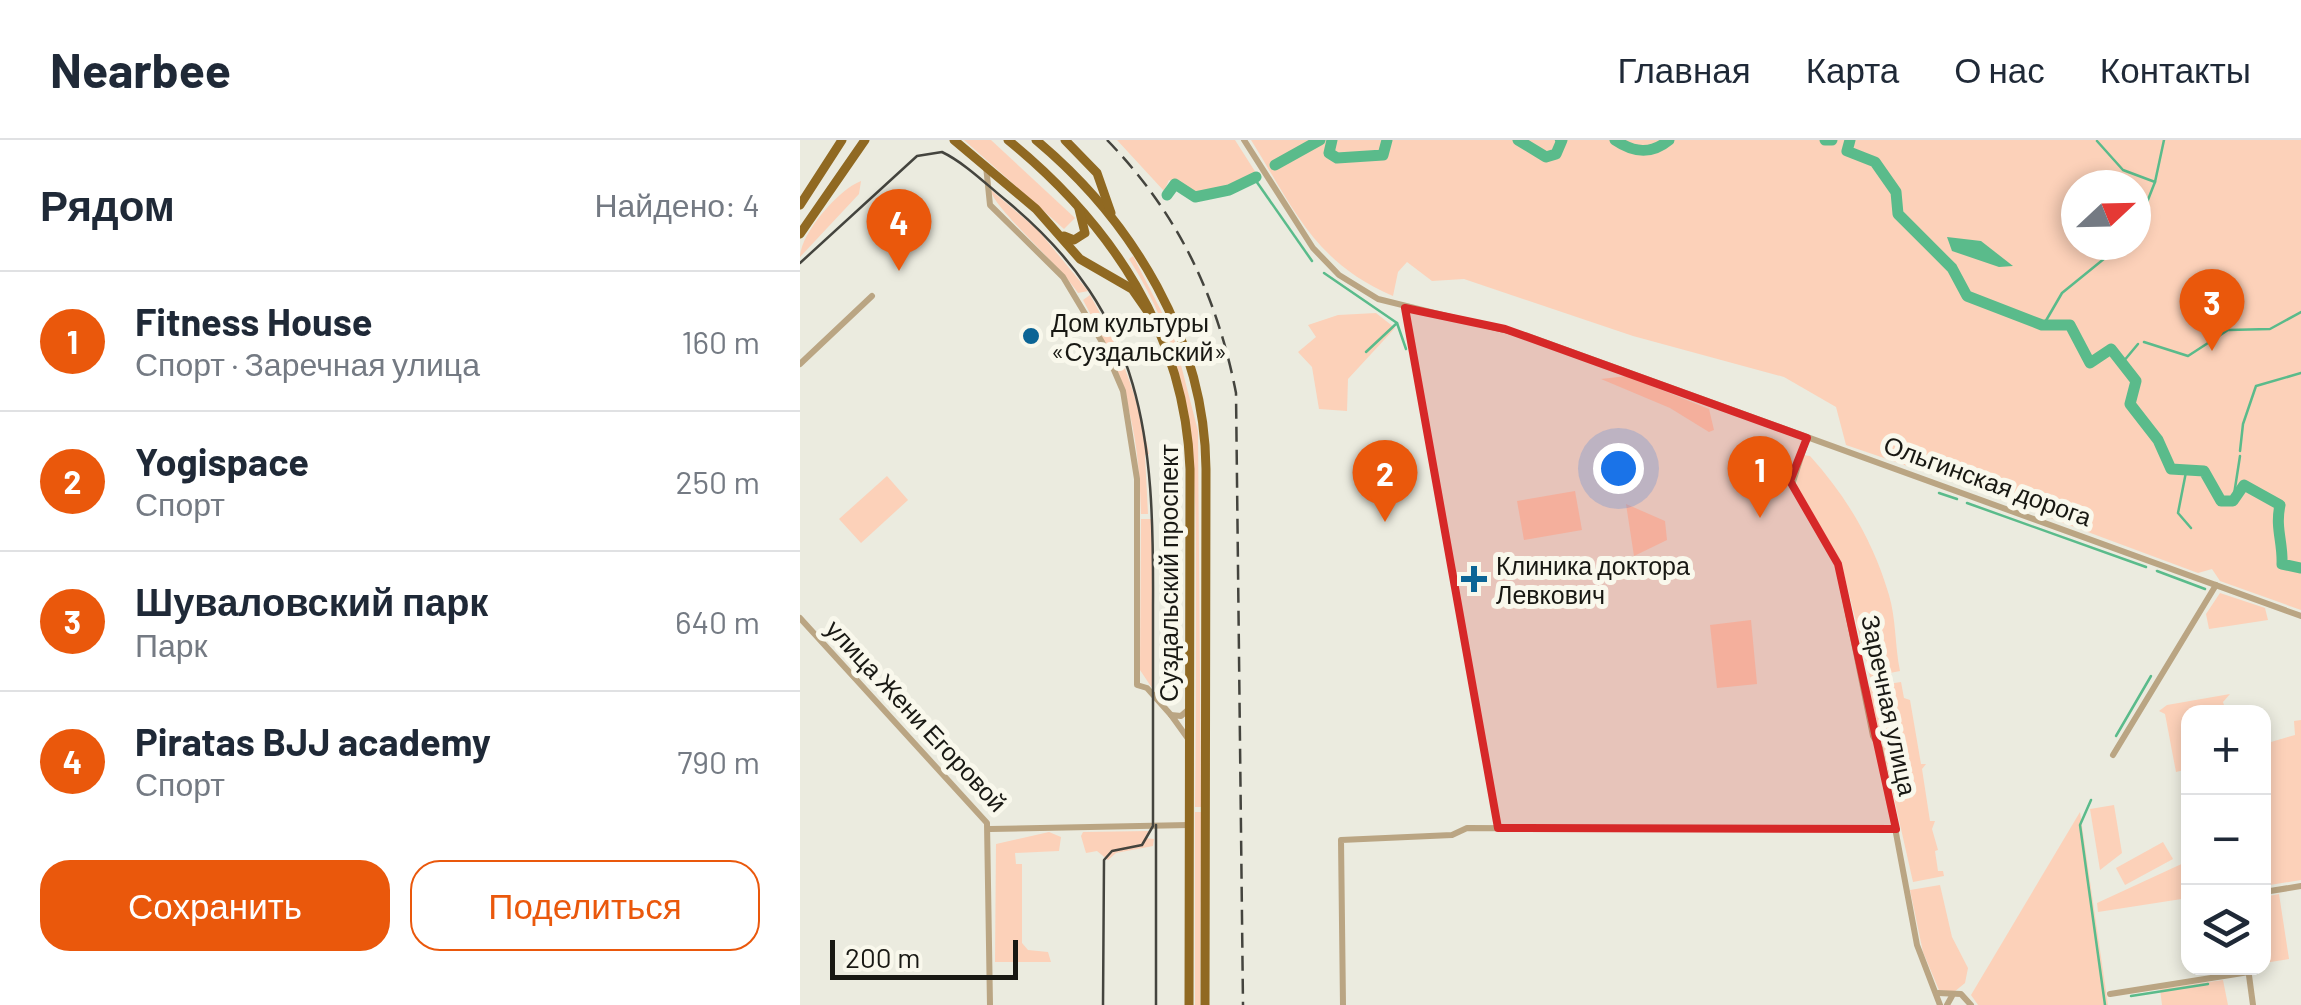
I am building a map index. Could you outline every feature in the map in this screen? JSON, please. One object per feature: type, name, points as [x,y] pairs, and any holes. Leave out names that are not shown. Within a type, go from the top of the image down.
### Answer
[{"type":"main road","points":[[800,205],[842,140]]},
{"type":"main road","points":[[800,234],[864,140]]},
{"type":"main road","points":[[954,140],[1061,235],[1088,265],[1132,289],[1157,323]]},
{"type":"main road","name":"Суздальский проспект","points":[[1008,140],[1074,200],[1129,270],[1157,323],[1180,391],[1190,450],[1189,1005]]},
{"type":"main road","name":"Суздальский проспект","points":[[1036,140],[1112,216],[1143,261],[1174,321],[1196,386],[1204,430],[1205,1005]]},
{"type":"main road","points":[[1065,140],[1097,173],[1112,216]]},
{"type":"main road","points":[[1061,235],[1074,240],[1085,233],[1074,200]]},
{"type":"street","points":[[1244,140],[1326,264],[1369,294],[1405,308],[1498,828]]},
{"type":"street","points":[[986,166],[989,202],[1064,277],[1118,378],[1137,479],[1136,684],[1147,688],[1189,740]]},
{"type":"street","points":[[800,364],[872,296]]},
{"type":"street","name":"Ольгинская дорога","points":[[1405,308],[1505,329],[2301,616]]},
{"type":"street","name":"Заречная улица","points":[[1807,438],[1792,485],[1838,564],[1917,945],[1944,1005]]},
{"type":"street","points":[[2113,754],[2216,585]]},
{"type":"street","name":"улица Жени Егоровой","points":[[800,618],[990,829],[1189,825]]},
{"type":"street","points":[[1171,715],[1181,716],[1190,708]]},
{"type":"street","points":[[1343,1005],[1341,840],[1498,828],[1896,829]]},
{"type":"street","points":[[990,829],[990,1005]]},
{"type":"street","points":[[2271,891],[2301,886]]},
{"type":"street","points":[[2110,994],[2219,975]]},
{"type":"street","points":[[2249,975],[2253,1005]]},
{"type":"street","points":[[1936,991],[1952,996],[1962,994],[1970,1005]]},
{"type":"street","points":[[1944,1005],[1952,996]]},
{"type":"highlighted area","points":[[1405,308],[1505,329],[1807,438],[1790,481],[1838,564],[1896,829],[1498,828]]},
{"type":"shaded area","points":[[964,140],[991,140],[1075,218],[1064,229]]},
{"type":"shaded area","points":[[1117,140],[1235,140],[1256,173],[1213,192],[1192,192],[1169,180],[1164,191]]},
{"type":"shaded area","points":[[1251,140],[2301,140],[2301,610],[2220,581],[2212,569],[2198,573],[1983,493],[1971,465],[1957,483],[1846,445],[1836,407],[1784,377],[1633,336],[1464,279],[1432,281],[1407,262],[1398,272],[1393,296],[1344,267],[1294,211]]},
{"type":"shaded area","points":[[861,181],[859,194],[800,257],[806,237],[822,213]]},
{"type":"shaded area","points":[[990,189],[1038,230],[1088,291],[1078,293],[1003,210]]},
{"type":"shaded area","points":[[1947,237],[1981,241],[2013,266],[1999,267],[1952,251]]},
{"type":"shaded area","points":[[1133,256],[1173,334],[1198,431],[1201,807],[1195,807],[1195,503],[1188,420],[1169,339],[1129,259]]},
{"type":"shaded area","points":[[1090,295],[1119,352],[1139,412],[1149,454],[1145,455],[1148,514],[1141,514],[1137,454],[1127,403],[1110,354],[1083,300]]},
{"type":"shaded area","points":[[1376,313],[1395,328],[1348,379],[1347,411],[1319,409],[1312,367],[1298,352],[1316,337],[1308,325],[1338,315]]},
{"type":"shaded area","points":[[1627,376],[1709,409],[1714,430],[1709,432],[1670,408],[1601,379]]},
{"type":"shaded area","points":[[1803,455],[1810,456],[1836,487],[1875,556],[1891,604],[1900,671],[1870,677],[1841,562],[1796,484]]},
{"type":"shaded area","points":[[887,476],[908,500],[861,543],[839,519]]},
{"type":"shaded area","points":[[1575,491],[1582,530],[1524,540],[1517,501]]},
{"type":"shaded area","points":[[1626,504],[1665,521],[1667,540],[1634,556]]},
{"type":"shaded area","points":[[1141,519],[1152,519],[1152,688],[1140,670]]},
{"type":"shaded area","points":[[2220,593],[2265,608],[2268,620],[2209,629],[2206,614]]},
{"type":"shaded area","points":[[1751,620],[1757,684],[1717,688],[1710,625]]},
{"type":"shaded area","points":[[1901,682],[1904,698],[1910,700],[1921,764],[1926,764],[1922,769],[1930,821],[1935,821],[1932,829],[1938,871],[1943,871],[1944,876],[1913,882],[1869,687]]},
{"type":"shaded area","points":[[2230,694],[2224,705],[2181,705],[2181,771],[2176,772],[2165,714],[2159,711],[2167,705]]},
{"type":"shaded area","points":[[2301,720],[2301,880],[2271,885],[2271,742],[2295,735],[2294,721]]},
{"type":"shaded area","points":[[2114,805],[2122,853],[2100,870],[2090,809]]},
{"type":"shaded area","points":[[1195,812],[1201,812],[1200,1005],[1195,1005]]},
{"type":"shaded area","points":[[2080,812],[2108,1005],[1978,1005],[1971,995]]},
{"type":"shaded area","points":[[1149,831],[1145,838],[1154,839],[1153,846],[1116,853],[1108,860],[1097,851],[1086,853],[1081,836],[1083,832]]},
{"type":"shaded area","points":[[1049,832],[1061,837],[1059,851],[1015,853],[1016,864],[1022,864],[1022,943],[1028,950],[1048,952],[1051,962],[995,962],[996,844]]},
{"type":"shaded area","points":[[2163,842],[2173,859],[2125,885],[2116,868]]},
{"type":"shaded area","points":[[2181,864],[2181,899],[2098,912],[2097,903]]},
{"type":"shaded area","points":[[1940,885],[1952,937],[1968,968],[1965,983],[1954,992],[1939,990],[1923,952],[1910,890]]},
{"type":"shaded area","points":[[2279,894],[2289,959],[2271,962],[2271,896]]},
{"type":"shaded area","points":[[2223,980],[2228,1005],[2162,1005],[2160,989]]},
{"type":"waterway","points":[[1275,165],[1320,140]]},
{"type":"waterway","points":[[1332,140],[1329,153],[1337,158],[1383,155],[1387,140]]},
{"type":"waterway","points":[[1518,140],[1546,157],[1556,154],[1562,140]]},
{"type":"waterway","points":[[1556,140],[1560,147]]},
{"type":"waterway","points":[[1615,140],[1642,150],[1669,140]]},
{"type":"waterway","points":[[1825,140],[1832,140]]},
{"type":"waterway","points":[[1850,140],[1847,151],[1875,162],[1896,192],[1898,214],[1952,268],[1967,296],[2042,325],[2070,325],[2090,363],[2111,349],[2136,381],[2130,404],[2158,440],[2171,469],[2204,471],[2221,501],[2233,501],[2244,485],[2280,505],[2282,564],[2301,568]]},
{"type":"waterway","points":[[2155,182],[2164,140]]},
{"type":"waterway","points":[[2097,141],[2123,170]]},
{"type":"waterway","points":[[1167,195],[1175,184],[1195,197],[1229,190],[1256,177]]},
{"type":"waterway","points":[[1254,178],[1312,261]]},
{"type":"waterway","points":[[2151,180],[2155,182],[2151,192]]},
{"type":"waterway","points":[[2044,324],[2062,293],[2103,260]]},
{"type":"waterway","points":[[1324,273],[1397,323]]},
{"type":"waterway","points":[[2144,342],[2188,356],[2228,330],[2270,329],[2301,312]]},
{"type":"waterway","points":[[1366,352],[1397,323],[1406,349]]},
{"type":"waterway","points":[[2123,362],[2138,344]]},
{"type":"waterway","points":[[2240,451],[2243,424],[2256,386],[2301,373]]},
{"type":"waterway","points":[[2233,501],[2240,456]]},
{"type":"waterway","points":[[2186,472],[2178,513],[2191,528]]},
{"type":"waterway","points":[[1939,493],[1957,499]]},
{"type":"waterway","points":[[1967,503],[2146,567]]},
{"type":"waterway","points":[[2157,571],[2205,589]]},
{"type":"waterway","points":[[2116,736],[2151,676]]},
{"type":"waterway","points":[[2091,800],[2080,825],[2105,1005]]},
{"type":"waterway","points":[[2131,996],[2208,984]]},
{"type":"tram line","points":[[800,263],[917,156],[942,152],[976,175],[1054,245],[1089,290],[1115,336],[1133,384],[1150,488],[1153,826],[1142,845],[1112,851],[1104,860],[1103,1005]]},
{"type":"tram line","points":[[1156,825],[1156,1005]]},
{"type":"railway","points":[[1107,140],[1154,196],[1191,257],[1218,322],[1236,393],[1243,1005]]},
{"type":"place","name":"Piratas BJJ academy","points":[[899,271]]},
{"type":"place","name":"Дом культуры «Суздальский»","points":[[1031,336]]},
{"type":"place","name":"Шуваловский парк","points":[[2212,351]]},
{"type":"place","name":"Fitness House","points":[[1760,518]]},
{"type":"place","name":"Yogispace","points":[[1385,522]]},
{"type":"place","name":"Клиника доктора Левкович","points":[[1474,579]]}]
